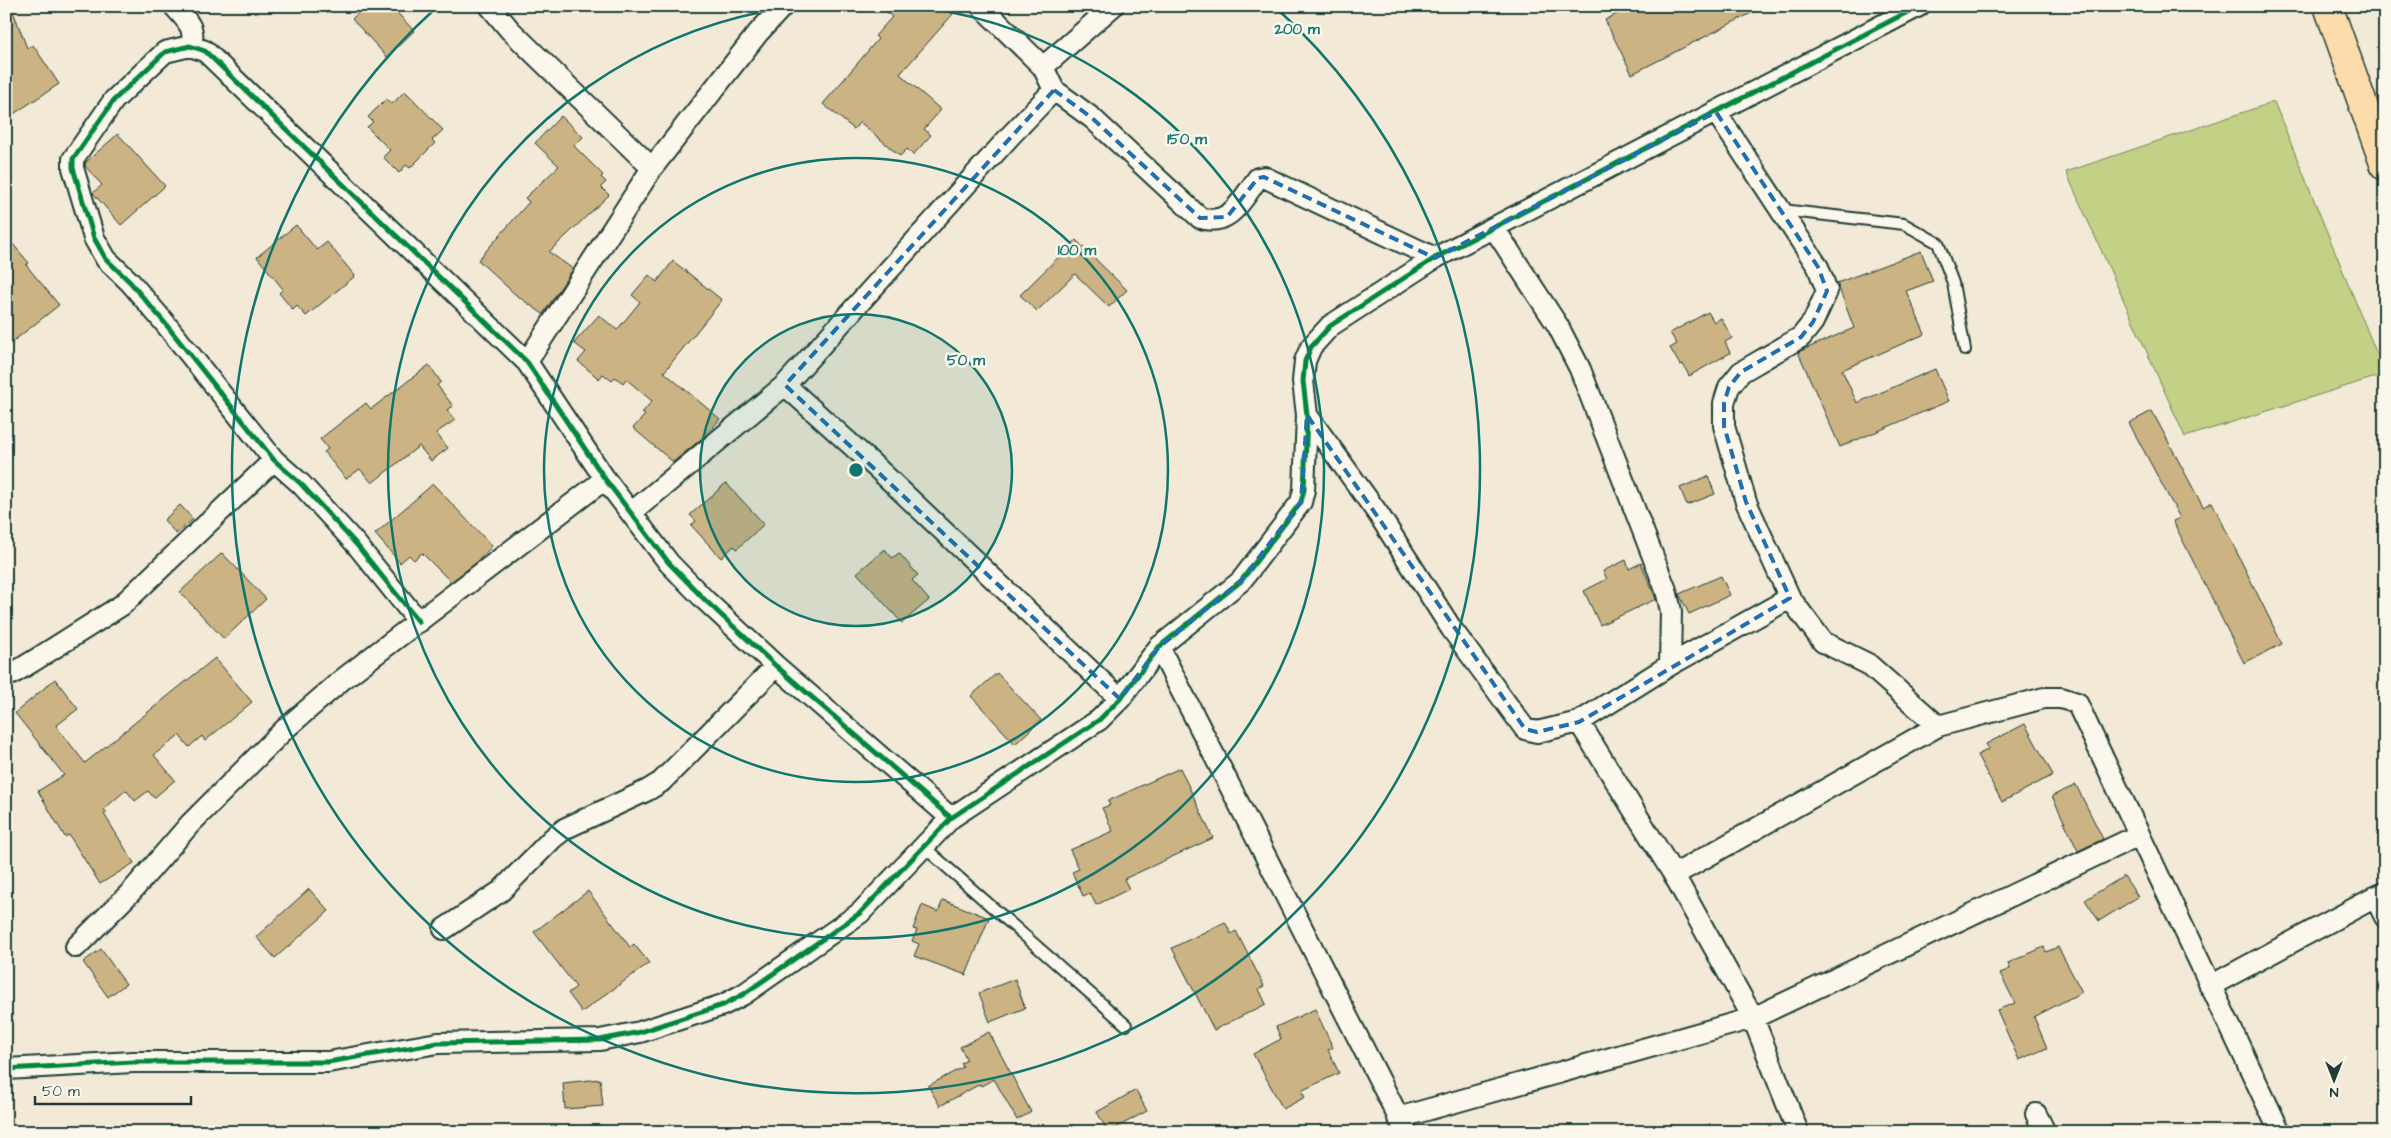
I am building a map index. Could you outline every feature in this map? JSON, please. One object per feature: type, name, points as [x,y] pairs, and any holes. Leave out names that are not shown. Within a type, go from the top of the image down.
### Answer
[{"type":"main road","points":[[2328,6],[2385,166]]},
{"type":"street","points":[[174,6],[193,29],[194,38],[190,46]]},
{"type":"street","points":[[490,6],[510,30],[652,168]]},
{"type":"street","points":[[527,362],[652,168],[758,33],[783,6]]},
{"type":"street","points":[[981,6],[1043,67],[1054,90],[1092,118],[1200,218],[1210,221],[1227,217],[1239,207],[1258,178],[1264,177],[1434,258]]},
{"type":"street","points":[[1043,67],[1113,6]]},
{"type":"street","points":[[6,1069],[133,1062],[328,1062],[438,1042],[591,1041],[640,1032],[723,1005],[744,994],[860,913],[951,818],[1099,720],[1120,699],[1159,647],[1241,581],[1301,502],[1304,490],[1307,415],[1303,381],[1305,361],[1311,347],[1330,326],[1434,258],[1919,6]]},
{"type":"street","points":[[418,622],[356,544],[301,484],[274,460],[164,322],[130,282],[106,260],[94,238],[73,168],[73,159],[114,100],[165,52],[190,46],[205,52],[527,362],[605,479],[668,563],[776,666],[951,818]]},
{"type":"street","points":[[631,513],[785,385],[1054,90]]},
{"type":"street","points":[[1716,112],[1818,267],[1827,290],[1813,322],[1801,337],[1741,372],[1729,387],[1724,403],[1724,426],[1746,502],[1790,598],[1823,642],[1868,664],[1938,726]]},
{"type":"street","points":[[1494,228],[1558,326],[1580,369],[1666,590],[1671,611],[1670,665]]},
{"type":"street","points":[[785,385],[878,469],[1120,699]]},
{"type":"street","points":[[1307,415],[1379,515],[1451,628],[1525,729],[1537,732],[1579,722],[1670,665],[1790,598]]},
{"type":"street","points":[[6,675],[27,665],[122,605],[274,460]]},
{"type":"street","points":[[76,947],[132,891],[190,824],[285,729],[343,679],[605,479]]},
{"type":"street","points":[[1159,647],[1402,1125],[1753,1018],[2139,834]]},
{"type":"street","points":[[444,929],[501,891],[553,838],[566,828],[648,790],[661,782],[776,666]]},
{"type":"street","points":[[1674,874],[1938,726],[2044,698],[2062,698],[2077,704],[2280,1132]]},
{"type":"street","points":[[1579,722],[1674,874],[1753,1018],[1798,1132]]},
{"type":"street","points":[[2210,986],[2380,894],[2385,917]]},
{"type":"street","points":[[2036,1114],[2045,1132]]},
{"type":"lane","points":[[1782,210],[1904,224],[1938,243],[1952,283],[1965,350]]},
{"type":"lane","points":[[923,846],[1126,1025]]},
{"type":"highlighted area","points":[[1054,90],[1092,118],[1200,218],[1227,217],[1258,178],[1264,177],[1435,258],[1716,112],[1818,267],[1827,291],[1813,322],[1801,337],[1741,372],[1729,387],[1724,403],[1724,426],[1746,502],[1790,598],[1579,722],[1537,732],[1525,729],[1307,415],[1301,502],[1241,581],[1159,647],[1120,699],[785,385]]},
{"type":"green space","points":[[2274,102],[2385,374],[2185,437],[2066,172]]},
{"type":"building","points":[[6,6],[11,6],[27,48],[33,45],[59,84],[6,119]]},
{"type":"building","points":[[365,6],[391,6],[414,31],[387,57],[352,19]]},
{"type":"building","points":[[880,6],[944,6],[953,14],[900,74],[941,110],[924,129],[931,135],[913,155],[907,149],[900,156],[860,122],[854,129],[823,104],[878,39],[875,36],[892,17]]},
{"type":"building","points":[[1632,6],[1765,6],[1632,74],[1605,20]]},
{"type":"building","points":[[405,91],[443,130],[432,140],[435,143],[410,168],[406,165],[399,173],[383,157],[390,150],[367,127],[373,122],[368,117],[386,99],[392,104]]},
{"type":"building","points":[[561,116],[583,137],[574,146],[603,175],[601,177],[606,182],[601,187],[609,195],[549,252],[573,269],[543,314],[516,295],[478,260],[529,202],[525,198],[559,166],[535,143]]},
{"type":"building","points":[[118,134],[165,186],[121,225],[93,193],[102,185],[85,166],[86,162]]},
{"type":"building","points":[[296,225],[317,250],[327,242],[355,276],[306,316],[297,306],[293,310],[279,293],[283,289],[257,257]]},
{"type":"building","points":[[6,236],[29,263],[26,265],[59,305],[6,347]]},
{"type":"building","points":[[1076,240],[1127,290],[1109,307],[1075,274],[1037,311],[1020,295]]},
{"type":"building","points":[[1921,251],[1933,281],[1906,291],[1925,334],[1842,370],[1857,403],[1935,369],[1949,401],[1840,447],[1798,352],[1854,328],[1837,283]]},
{"type":"building","points":[[673,261],[722,300],[664,372],[720,419],[705,436],[673,462],[633,428],[645,415],[642,413],[652,401],[626,379],[623,383],[615,377],[612,381],[603,374],[599,379],[578,361],[586,352],[574,343],[599,315],[617,330],[640,302],[632,295],[649,275],[657,282]]},
{"type":"building","points":[[1708,312],[1714,322],[1721,318],[1732,338],[1725,342],[1730,353],[1689,376],[1683,364],[1680,365],[1670,348],[1677,344],[1670,333]]},
{"type":"building","points":[[429,365],[441,382],[437,385],[453,406],[447,410],[455,420],[436,433],[448,448],[431,461],[419,446],[372,483],[360,469],[346,479],[324,452],[328,449],[320,439],[366,403],[371,409]]},
{"type":"building","points":[[2152,411],[2203,507],[2212,502],[2282,644],[2244,663],[2173,521],[2180,518],[2129,423]]},
{"type":"building","points":[[1708,476],[1715,494],[1687,505],[1680,488]]},
{"type":"building","points":[[726,483],[764,524],[737,549],[734,546],[721,558],[691,525],[696,521],[690,515]]},
{"type":"building","points":[[433,484],[492,546],[476,563],[451,582],[422,553],[414,560],[409,555],[400,563],[375,534]]},
{"type":"building","points":[[180,505],[193,519],[176,534],[164,520]]},
{"type":"building","points":[[885,549],[892,558],[899,553],[918,575],[912,580],[929,600],[902,623],[857,573]]},
{"type":"building","points":[[222,553],[266,599],[224,639],[180,592]]},
{"type":"building","points":[[1626,560],[1629,569],[1641,563],[1656,599],[1600,625],[1584,591],[1607,579],[1603,571]]},
{"type":"building","points":[[1721,576],[1730,595],[1689,614],[1679,594]]},
{"type":"building","points":[[215,658],[252,702],[205,741],[202,736],[189,747],[179,735],[154,755],[175,780],[154,798],[148,791],[135,801],[126,790],[104,809],[107,813],[104,814],[134,863],[100,884],[69,835],[65,837],[38,791],[64,775],[15,713],[55,679],[78,709],[56,726],[85,763]]},
{"type":"building","points":[[997,673],[1041,720],[1015,744],[971,696]]},
{"type":"building","points":[[2025,724],[2053,775],[2002,802],[1977,755],[1989,749],[1986,744]]},
{"type":"building","points":[[1180,768],[1213,838],[1124,879],[1129,889],[1096,905],[1090,893],[1083,896],[1072,872],[1079,869],[1070,850],[1113,831],[1102,808],[1110,805],[1108,801]]},
{"type":"building","points":[[2076,785],[2103,839],[2078,851],[2052,796]]},
{"type":"building","points":[[2124,876],[2138,897],[2099,921],[2085,900]]},
{"type":"building","points":[[309,889],[329,911],[275,958],[256,937]]},
{"type":"building","points":[[588,891],[630,947],[634,944],[649,963],[582,1012],[568,993],[576,987],[534,932]]},
{"type":"building","points":[[943,900],[989,918],[966,975],[914,956],[919,944],[912,941],[917,930],[913,929],[922,905],[938,912]]},
{"type":"building","points":[[1225,922],[1231,934],[1236,931],[1264,986],[1259,989],[1266,1004],[1214,1030],[1172,948]]},
{"type":"building","points":[[2044,947],[2046,952],[2058,947],[2082,992],[2034,1017],[2047,1048],[2019,1060],[1997,1010],[2015,1003],[2000,973],[2010,969],[2008,963]]},
{"type":"building","points":[[101,949],[126,984],[108,997],[83,962]]},
{"type":"building","points":[[1015,979],[1025,1008],[990,1022],[979,993]]},
{"type":"building","points":[[1315,1009],[1333,1048],[1328,1050],[1339,1073],[1301,1091],[1305,1097],[1283,1109],[1253,1054],[1281,1039],[1276,1027]]},
{"type":"building","points":[[989,1032],[1031,1112],[1017,1120],[994,1079],[981,1086],[980,1084],[940,1106],[928,1086],[963,1067],[961,1063],[967,1060],[960,1047]]},
{"type":"building","points":[[600,1079],[603,1106],[565,1109],[563,1083]]},
{"type":"building","points":[[1136,1090],[1147,1111],[1108,1132],[1097,1112]]},
{"type":"cycle path","points":[[6,1069],[133,1062],[328,1062],[438,1043],[600,1040],[640,1032],[723,1005],[744,994],[860,913],[951,818],[1099,720],[1120,699],[1159,647],[1241,581],[1301,502],[1304,490],[1307,415],[1303,381],[1305,361],[1311,347],[1330,326],[1435,258],[1919,6]]},
{"type":"cycle path","points":[[419,622],[356,544],[301,484],[274,460],[164,322],[130,282],[106,259],[94,238],[73,168],[73,159],[114,100],[165,52],[190,46],[205,51],[527,362],[605,479],[669,563],[705,600],[776,666],[951,818]]}]
